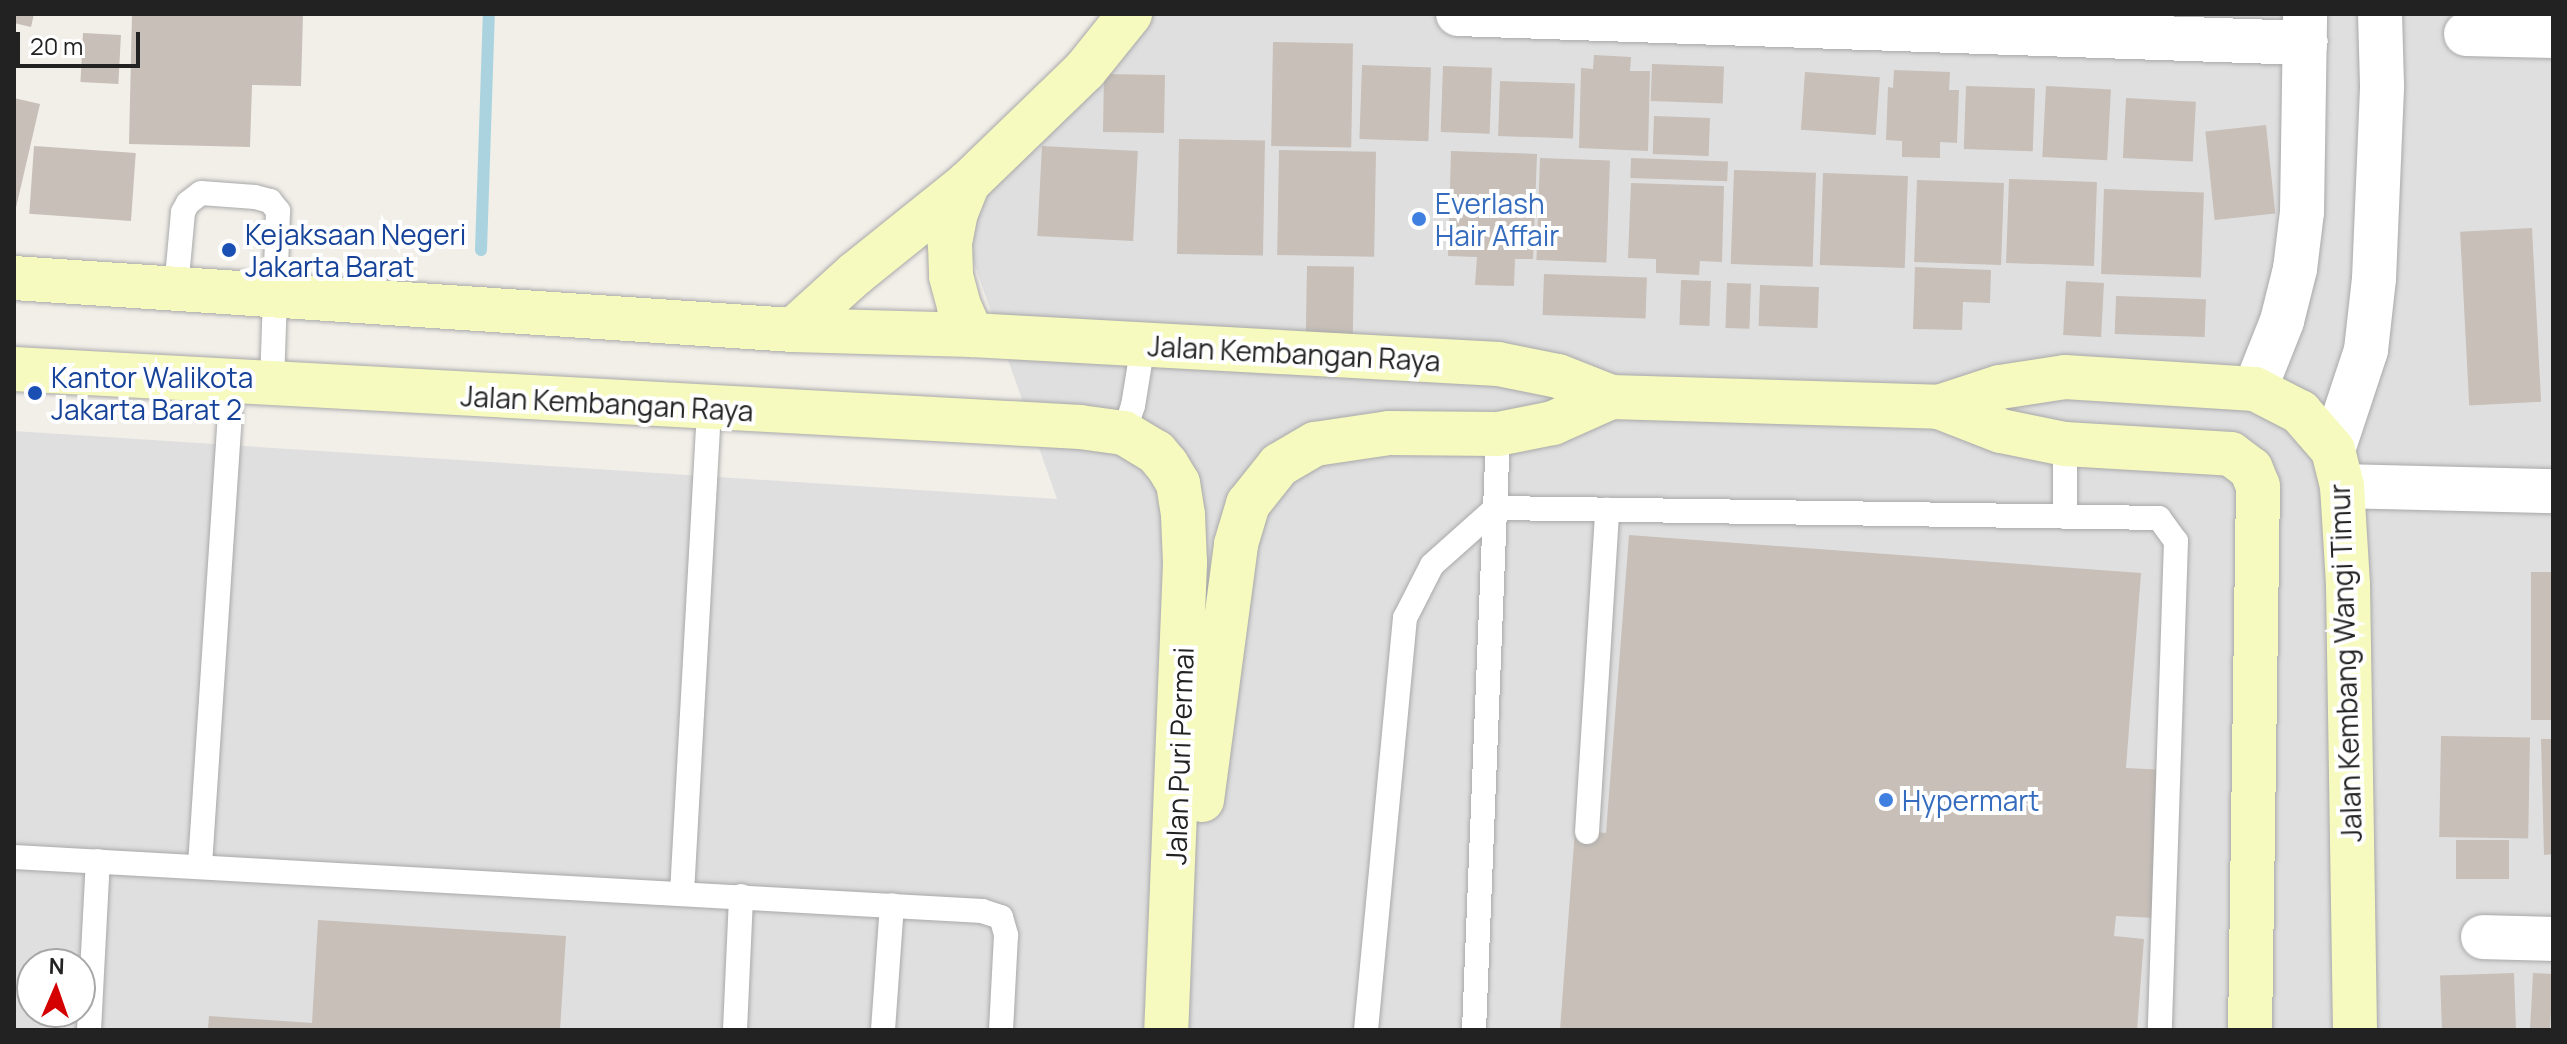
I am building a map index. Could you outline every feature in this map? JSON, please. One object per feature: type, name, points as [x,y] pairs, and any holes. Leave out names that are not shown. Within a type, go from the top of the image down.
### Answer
[{"type":"main road","points":[[793,330],[855,274],[968,183],[1085,70],[1130,14]]},
{"type":"main road","points":[[968,183],[956,212],[950,244],[951,276],[959,306],[972,335]]},
{"type":"main road","name":"Jalan Kembangan Raya","points":[[14,278],[793,330],[972,335],[1498,364],[1558,376],[1611,397],[1939,407],[2001,431],[2065,444],[2231,454],[2251,469],[2258,486],[2250,1030]]},
{"type":"main road","name":"Jalan Kembangan Raya","points":[[14,369],[1080,427],[1124,433],[1156,452],[1178,483]]},
{"type":"main road","name":"Jalan Kembangan Raya","points":[[1939,407],[2000,387],[2065,377],[2255,389],[2300,412],[2338,468]]},
{"type":"main road","name":"Jalan Kembangan Raya","points":[[1174,893],[1197,843],[1232,563],[1248,504],[1279,465],[1315,444],[1389,433],[1498,434],[1553,423],[1611,397]]},
{"type":"main road","name":"Jalan Kembang Wangi Timur","points":[[2338,468],[2348,585],[2355,1030]]},
{"type":"main road","name":"Jalan Puri Permai","points":[[1166,1030],[1174,893],[1185,563],[1178,483]]},
{"type":"street","points":[[1458,14],[2306,29],[2302,212],[2295,269],[2282,321],[2255,389]]},
{"type":"street","name":"Jalan Kembang Wangi Timur","points":[[2338,468],[2366,350],[2374,279],[2382,85],[2380,14]]},
{"type":"street","points":[[2466,34],[2553,36]]},
{"type":"street","points":[[2338,468],[2553,491]]},
{"type":"street","points":[[2483,937],[2553,939]]},
{"type":"lane","points":[[176,289],[183,212],[188,203],[201,193],[270,201],[278,211],[275,296],[252,384],[228,426],[200,865]]},
{"type":"lane","points":[[1124,433],[1133,406],[1143,344]]},
{"type":"lane","points":[[682,893],[709,408]]},
{"type":"lane","points":[[1474,1030],[1498,434]]},
{"type":"lane","points":[[2065,444],[2065,517]]},
{"type":"lane","points":[[1366,1030],[1405,618],[1432,565],[1496,508],[2159,518],[2176,541],[2160,1030]]},
{"type":"lane","points":[[1587,832],[1607,510]]},
{"type":"lane","points":[[14,857],[982,911],[1001,917],[1006,935],[1001,1030]]},
{"type":"lane","points":[[89,1030],[98,861]]},
{"type":"lane","points":[[735,1030],[741,896]]},
{"type":"lane","points":[[883,1030],[892,905]]},
{"type":"shaded area","points":[[1130,14],[2553,14],[2553,1030],[14,1030],[14,431],[1057,499],[956,212]]},
{"type":"building","points":[[14,14],[34,14],[31,27],[14,23]]},
{"type":"building","points":[[132,14],[303,14],[301,86],[252,85],[250,147],[129,144]]},
{"type":"building","points":[[83,33],[121,35],[118,84],[80,82]]},
{"type":"building","points":[[1273,42],[1353,43],[1351,147],[1271,146]]},
{"type":"building","points":[[1594,55],[1631,57],[1630,71],[1650,71],[1648,151],[1579,148],[1581,68],[1593,69]]},
{"type":"building","points":[[1652,64],[1724,67],[1723,103],[1651,101]]},
{"type":"building","points":[[1362,65],[1431,67],[1428,141],[1359,139]]},
{"type":"building","points":[[1443,66],[1492,68],[1490,134],[1441,132]]},
{"type":"building","points":[[1894,70],[1950,72],[1949,90],[1959,90],[1957,143],[1940,142],[1940,158],[1902,157],[1902,141],[1886,140],[1888,87],[1893,88]]},
{"type":"building","points":[[1805,72],[1880,77],[1876,135],[1801,130]]},
{"type":"building","points":[[1104,74],[1165,75],[1164,133],[1103,132]]},
{"type":"building","points":[[1500,81],[1575,84],[1573,139],[1498,136]]},
{"type":"building","points":[[1966,86],[2035,88],[2033,151],[1964,149]]},
{"type":"building","points":[[2046,86],[2111,89],[2107,160],[2042,157]]},
{"type":"building","points":[[14,98],[40,104],[15,212],[14,211]]},
{"type":"building","points":[[2126,98],[2196,102],[2193,162],[2123,158]]},
{"type":"building","points":[[1654,116],[1710,118],[1709,156],[1653,154]]},
{"type":"building","points":[[2266,125],[2275,214],[2215,220],[2205,131]]},
{"type":"building","points":[[1179,139],[1265,141],[1263,255],[1177,254]]},
{"type":"building","points":[[34,146],[136,153],[131,221],[29,214]]},
{"type":"building","points":[[1042,146],[1138,151],[1133,241],[1037,236]]},
{"type":"building","points":[[1279,150],[1376,152],[1374,257],[1277,255]]},
{"type":"building","points":[[1451,151],[1537,154],[1533,259],[1515,259],[1514,286],[1475,285],[1477,257],[1448,256]]},
{"type":"building","points":[[1540,158],[1610,160],[1606,262],[1536,260]]},
{"type":"building","points":[[1631,158],[1728,161],[1727,181],[1630,178]]},
{"type":"building","points":[[1734,170],[1816,173],[1813,267],[1731,264]]},
{"type":"building","points":[[1823,173],[1908,176],[1905,268],[1820,265]]},
{"type":"building","points":[[2009,179],[2097,182],[2094,266],[2006,263]]},
{"type":"building","points":[[1917,180],[2004,183],[2001,265],[1914,262]]},
{"type":"building","points":[[1631,183],[1724,186],[1722,262],[1700,261],[1699,275],[1656,273],[1656,259],[1628,258]]},
{"type":"building","points":[[2104,189],[2204,192],[2201,277],[2101,274]]},
{"type":"building","points":[[2532,228],[2541,402],[2469,406],[2460,232]]},
{"type":"building","points":[[1307,266],[1354,267],[1353,335],[1306,334]]},
{"type":"building","points":[[1915,267],[1991,270],[1990,303],[1963,302],[1962,330],[1913,329]]},
{"type":"building","points":[[1544,274],[1647,278],[1646,319],[1543,315]]},
{"type":"building","points":[[1681,280],[1711,281],[1709,326],[1679,325]]},
{"type":"building","points":[[2066,281],[2104,283],[2101,337],[2063,335]]},
{"type":"building","points":[[1727,283],[1751,284],[1749,329],[1725,328]]},
{"type":"building","points":[[1760,285],[1819,287],[1818,328],[1759,326]]},
{"type":"building","points":[[2116,296],[2206,299],[2205,337],[2115,334]]},
{"type":"building","name":"Hypermart","points":[[1629,535],[2141,573],[2126,768],[2166,770],[2155,918],[2116,916],[2114,936],[2144,939],[2137,1030],[1560,1030],[1575,830],[1606,833]]},
{"type":"building","points":[[2531,572],[2553,572],[2553,720],[2531,720]]},
{"type":"building","points":[[2441,736],[2530,738],[2528,839],[2439,837]]},
{"type":"building","points":[[2541,739],[2553,739],[2553,854],[2544,855]]},
{"type":"building","points":[[2456,840],[2509,840],[2509,879],[2456,879]]},
{"type":"building","points":[[318,920],[566,936],[560,1030],[208,1030],[209,1016],[312,1023]]},
{"type":"building","points":[[2514,973],[2516,1030],[2442,1030],[2440,976]]},
{"type":"building","points":[[2533,973],[2553,974],[2550,1030],[2530,1030]]},
{"type":"waterway","points":[[481,250],[489,14]]},
{"type":"place","name":"Everlash Hair Affair","points":[[1419,219]]},
{"type":"place","name":"Kejaksaan Negeri Jakarta Barat","points":[[229,250]]},
{"type":"place","name":"Kantor Walikota Jakarta Barat 2","points":[[35,393]]},
{"type":"place","name":"Hypermart","points":[[1886,800]]}]
